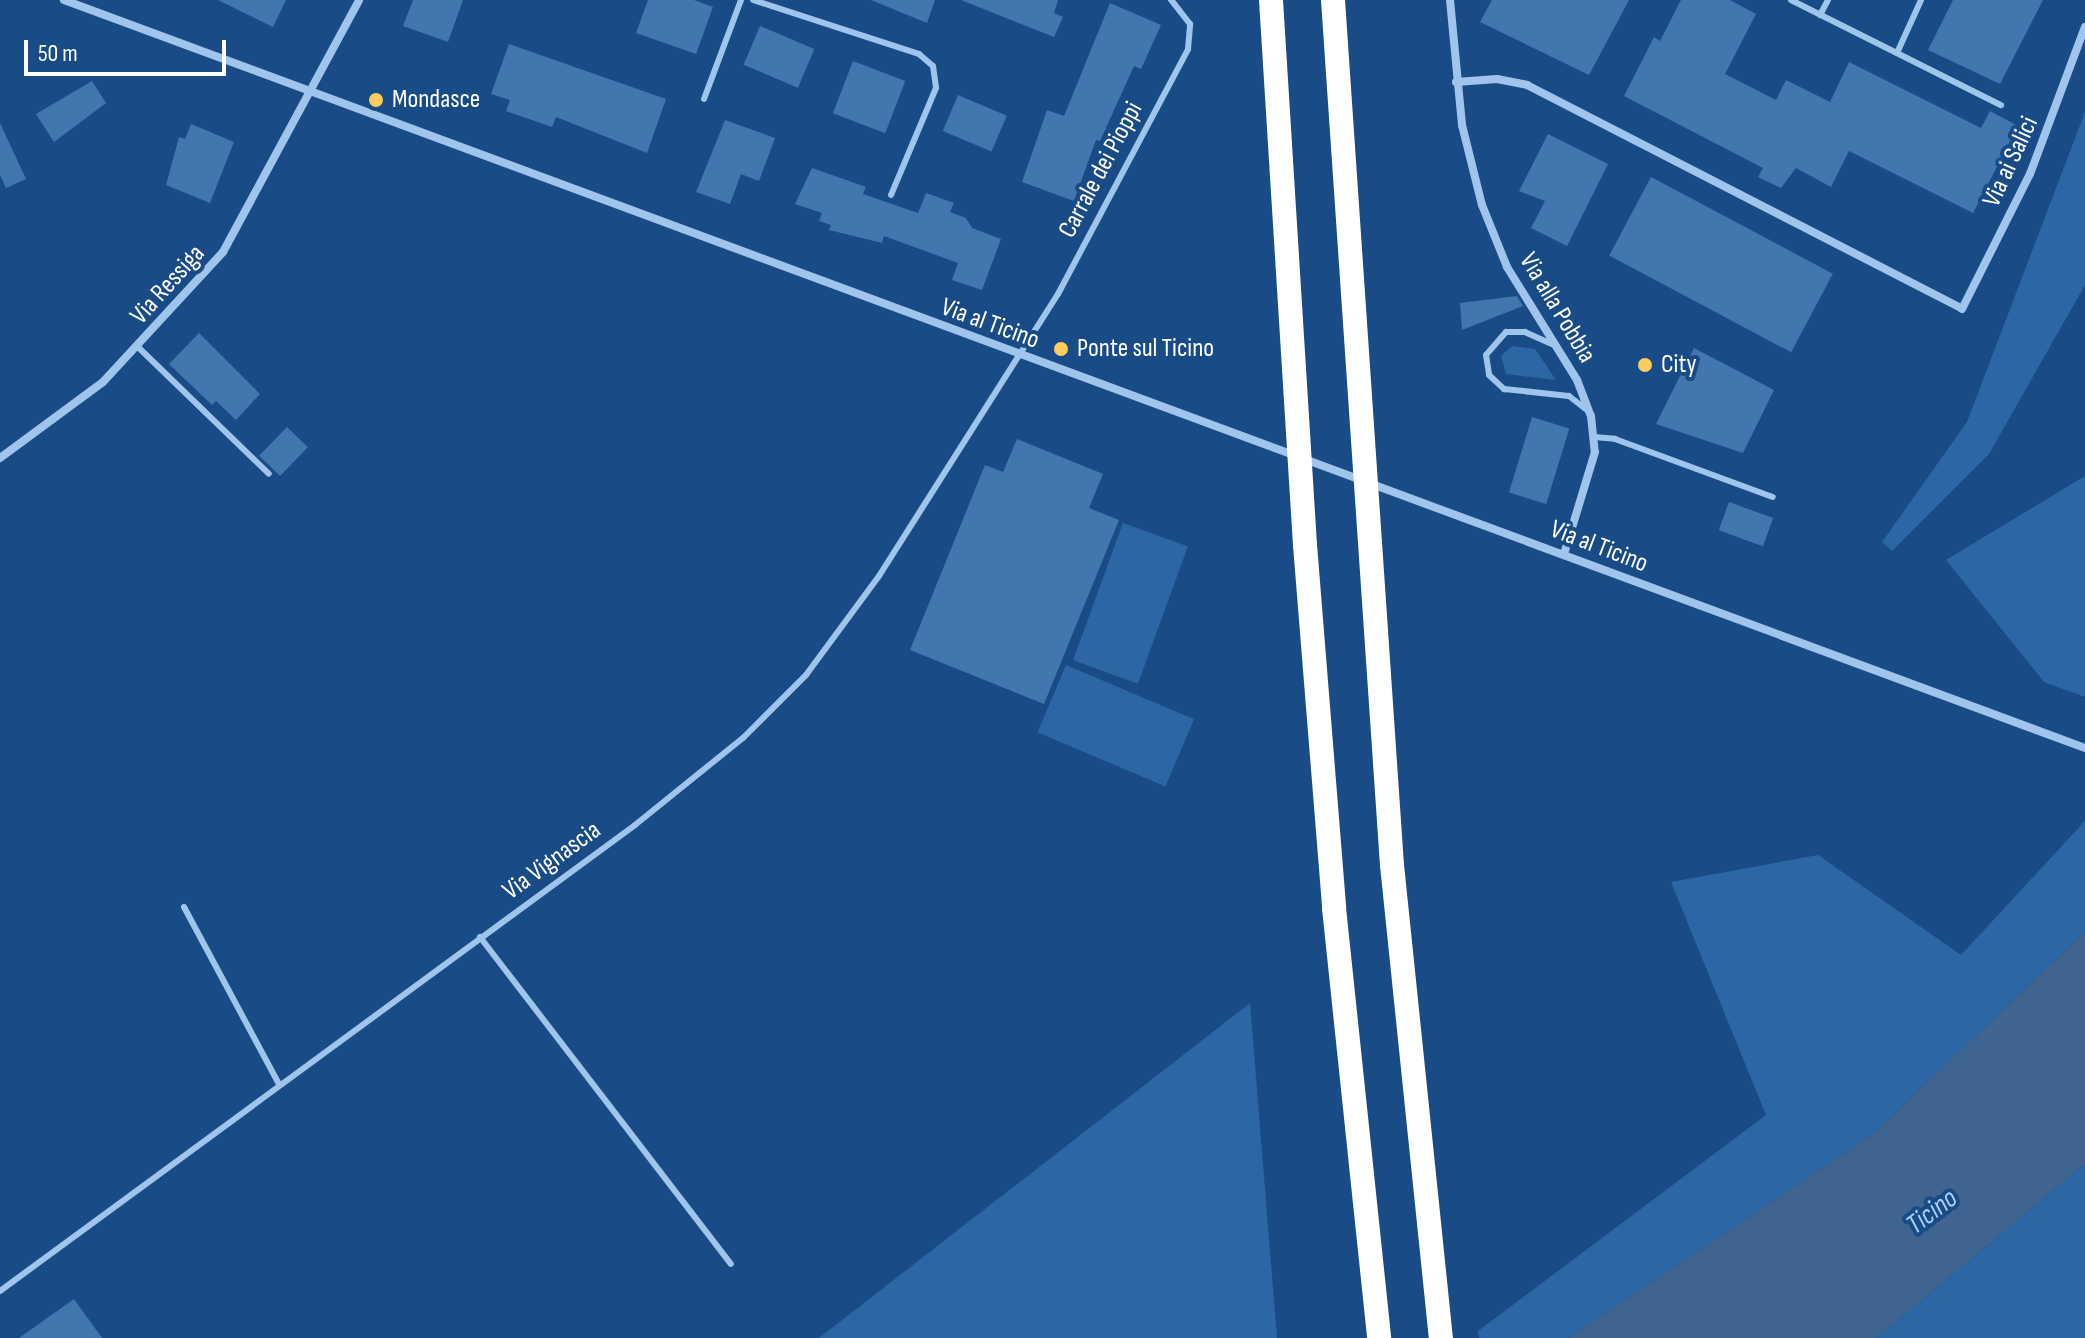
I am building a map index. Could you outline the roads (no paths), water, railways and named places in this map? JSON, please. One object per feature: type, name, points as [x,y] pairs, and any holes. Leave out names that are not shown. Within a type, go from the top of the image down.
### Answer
[{"type":"highway","points":[[1271,0],[1305,545],[1334,908],[1379,1338]]},
{"type":"highway","points":[[1333,0],[1351,305],[1392,865],[1441,1338]]},
{"type":"street","name":"Via al Ticino","points":[[64,0],[1021,357],[2085,748]]},
{"type":"street","name":"Via Ressiga","points":[[0,458],[80,402],[138,347],[223,252],[359,0]]},
{"type":"street","name":"Via alla Pobbia","points":[[1450,0],[1456,82],[1485,216],[1507,267],[1554,345],[1591,416],[1594,437],[1589,478],[1564,554]]},
{"type":"street","name":"Via ai Salici","points":[[1456,82],[1497,79],[1527,85],[1962,309],[2030,174],[2085,27]]},
{"type":"lane","points":[[704,99],[741,0]]},
{"type":"lane","points":[[753,0],[919,54],[933,66],[936,88],[891,195]]},
{"type":"lane","name":"Carrale dei Pioppi","points":[[1021,357],[1188,49],[1190,24],[1171,0]]},
{"type":"lane","points":[[1791,0],[2001,105]]},
{"type":"lane","points":[[1820,15],[1828,0]]},
{"type":"lane","points":[[1897,53],[1921,0]]},
{"type":"lane","points":[[1554,345],[1525,332],[1506,332],[1486,355],[1489,375],[1504,389],[1569,396],[1591,416]]},
{"type":"lane","points":[[138,347],[269,474]]},
{"type":"lane","name":"Via Vignascia","points":[[0,1291],[702,772],[806,675],[841,633],[1021,357]]},
{"type":"lane","points":[[1594,437],[1615,439],[1773,497]]},
{"type":"lane","points":[[184,907],[279,1084]]},
{"type":"lane","points":[[480,937],[731,1264]]},
{"type":"water","name":"Ticino","points":[[2085,932],[2085,1164],[1877,1338],[1568,1338],[1873,1134]]},
{"type":"place","name":"Mondasce","points":[[376,100]]},
{"type":"place","name":"Ponte sul Ticino","points":[[1061,349]]},
{"type":"place","name":"City","points":[[1645,365]]}]
